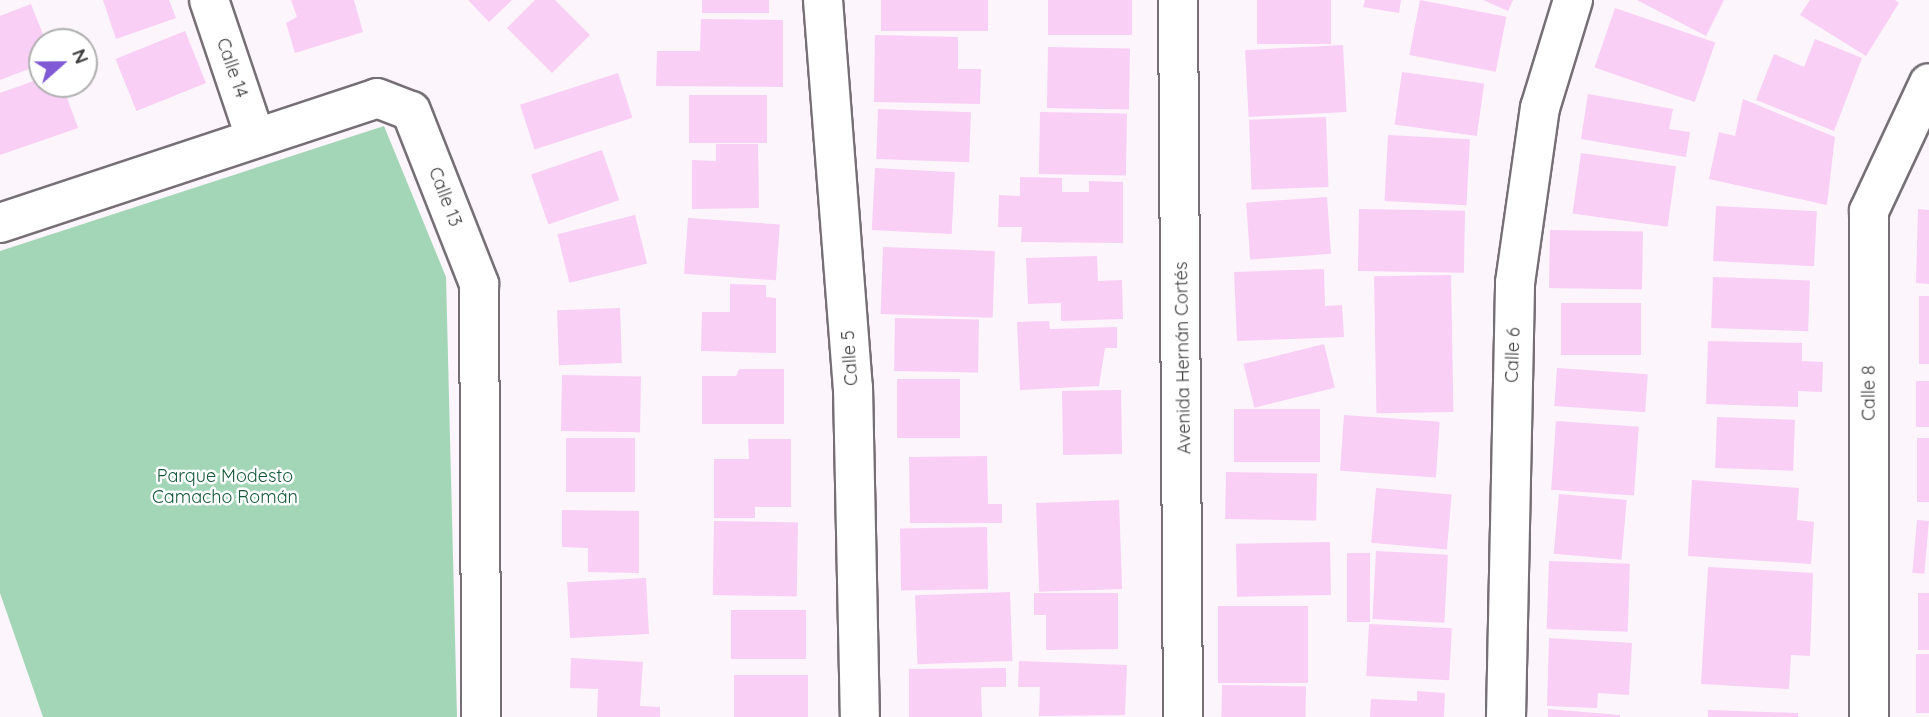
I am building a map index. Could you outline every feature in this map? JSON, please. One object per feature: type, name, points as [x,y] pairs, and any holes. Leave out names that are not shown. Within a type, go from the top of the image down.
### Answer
[{"type":"street","name":"Calle 14","points":[[209,0],[256,137]]},
{"type":"street","name":"Calle 5","points":[[823,0],[853,388],[860,717]]},
{"type":"street","name":"Avenida Hernán Cortés","points":[[1178,0],[1183,717]]},
{"type":"street","name":"Calle 6","points":[[1506,717],[1515,283],[1540,108],[1573,0]]},
{"type":"street","name":"Calle 8","points":[[1869,717],[1870,211],[1929,83]]},
{"type":"street","name":"Calle 13","points":[[0,223],[377,98],[411,111],[479,284],[481,717]]},
{"type":"green space","name":"Parque Modesto Camacho Román","points":[[384,126],[446,277],[457,717],[43,717],[0,593],[0,251]]},
{"type":"building","points":[[103,0],[169,0],[176,18],[116,39]]},
{"type":"building","points":[[291,0],[354,0],[363,32],[295,53],[286,23],[297,17]]},
{"type":"building","points":[[468,0],[512,0],[489,22]]},
{"type":"building","points":[[535,0],[555,0],[590,35],[552,73],[507,28]]},
{"type":"building","points":[[702,0],[769,0],[769,13],[702,13]]},
{"type":"building","points":[[881,0],[988,0],[988,31],[881,31]]},
{"type":"building","points":[[1048,0],[1132,0],[1132,35],[1048,35]]},
{"type":"building","points":[[1257,0],[1331,0],[1331,44],[1257,44]]},
{"type":"building","points":[[1365,0],[1401,0],[1399,13],[1363,7]]},
{"type":"building","points":[[1420,0],[1506,17],[1496,72],[1409,55]]},
{"type":"building","points":[[1483,0],[1513,0],[1508,11]]},
{"type":"building","points":[[1637,0],[1724,0],[1706,36]]},
{"type":"building","points":[[1810,0],[1895,0],[1899,3],[1866,56],[1800,15]]},
{"type":"building","points":[[31,4],[40,28],[28,28],[28,69],[0,80],[0,16]]},
{"type":"building","points":[[1615,8],[1715,43],[1695,102],[1594,68]]},
{"type":"building","points":[[701,19],[783,20],[783,87],[656,86],[657,51],[700,51]]},
{"type":"building","points":[[185,31],[206,83],[136,111],[115,59]]},
{"type":"building","points":[[875,35],[958,37],[958,69],[981,69],[980,104],[874,102]]},
{"type":"building","points":[[1815,39],[1862,58],[1834,131],[1756,100],[1774,54],[1804,67]]},
{"type":"building","points":[[1343,45],[1347,112],[1249,117],[1245,50]]},
{"type":"building","points":[[1048,47],[1130,48],[1129,109],[1047,108]]},
{"type":"building","points":[[1402,72],[1484,84],[1477,136],[1395,124]]},
{"type":"building","points":[[618,73],[633,118],[535,150],[520,105]]},
{"type":"building","points":[[28,83],[28,98],[67,98],[78,128],[0,155],[0,93]]},
{"type":"building","points":[[1588,94],[1673,109],[1669,129],[1690,132],[1686,157],[1581,139]]},
{"type":"building","points":[[689,95],[767,95],[767,143],[689,143]]},
{"type":"building","points":[[1743,99],[1835,137],[1827,205],[1709,179],[1719,132],[1735,136]]},
{"type":"building","points":[[878,109],[971,112],[969,162],[876,159]]},
{"type":"building","points":[[1040,112],[1127,114],[1126,176],[1039,174]]},
{"type":"building","points":[[1326,117],[1328,187],[1251,190],[1249,120]]},
{"type":"building","points":[[1388,135],[1470,139],[1466,205],[1385,201]]},
{"type":"building","points":[[716,144],[758,144],[759,208],[692,209],[692,160],[716,161]]},
{"type":"building","points":[[602,150],[619,200],[548,225],[531,174]]},
{"type":"building","points":[[1581,153],[1676,166],[1668,227],[1573,213]]},
{"type":"building","points":[[875,168],[955,172],[952,234],[872,230]]},
{"type":"building","points":[[1020,177],[1062,178],[1062,192],[1089,192],[1089,181],[1123,182],[1123,243],[1021,242],[1022,227],[998,227],[999,195],[1020,196]]},
{"type":"building","points":[[1327,197],[1331,254],[1250,260],[1246,203]]},
{"type":"building","points":[[1716,206],[1817,211],[1814,266],[1713,261]]},
{"type":"building","points":[[1359,209],[1465,211],[1464,273],[1358,271]]},
{"type":"building","points":[[1918,209],[1929,210],[1929,284],[1916,283]]},
{"type":"building","points":[[635,215],[647,264],[569,283],[557,234]]},
{"type":"building","points":[[688,218],[780,224],[776,280],[684,274]]},
{"type":"building","points":[[1550,230],[1643,232],[1642,290],[1549,288]]},
{"type":"building","points":[[883,247],[995,251],[993,318],[881,314]]},
{"type":"building","points":[[1097,256],[1098,281],[1122,280],[1123,319],[1061,321],[1061,303],[1028,304],[1026,258]]},
{"type":"building","points":[[1324,269],[1325,306],[1342,305],[1344,337],[1237,341],[1234,272]]},
{"type":"building","points":[[1451,275],[1453,412],[1376,413],[1374,276]]},
{"type":"building","points":[[1713,277],[1810,280],[1808,331],[1711,328]]},
{"type":"building","points":[[730,284],[766,285],[766,297],[776,298],[776,353],[701,351],[702,312],[730,312]]},
{"type":"building","points":[[1919,296],[1929,296],[1929,364],[1919,364]]},
{"type":"building","points":[[1561,303],[1641,303],[1641,355],[1561,355]]},
{"type":"building","points":[[620,308],[622,363],[559,365],[557,310]]},
{"type":"building","points":[[895,318],[979,319],[978,372],[894,371]]},
{"type":"building","points":[[1049,321],[1050,329],[1117,327],[1117,348],[1105,348],[1099,386],[1020,390],[1017,322]]},
{"type":"building","points":[[1708,341],[1802,343],[1802,361],[1823,362],[1822,392],[1798,391],[1798,407],[1706,404]]},
{"type":"building","points":[[1324,344],[1335,388],[1254,408],[1243,364]]},
{"type":"building","points":[[1557,368],[1648,374],[1645,412],[1554,406]]},
{"type":"building","points":[[739,369],[784,369],[784,424],[702,424],[702,376],[736,376]]},
{"type":"building","points":[[562,375],[641,376],[640,432],[561,431]]},
{"type":"building","points":[[897,379],[960,379],[960,438],[897,438]]},
{"type":"building","points":[[1916,381],[1929,381],[1929,427],[1916,427]]},
{"type":"building","points":[[1121,390],[1122,454],[1063,455],[1062,391]]},
{"type":"building","points":[[1234,409],[1320,409],[1320,462],[1234,462]]},
{"type":"building","points":[[1344,415],[1440,422],[1436,478],[1340,471]]},
{"type":"building","points":[[1717,417],[1795,420],[1793,471],[1715,468]]},
{"type":"building","points":[[1556,421],[1639,427],[1634,496],[1551,490]]},
{"type":"building","points":[[566,438],[635,438],[635,492],[566,492]]},
{"type":"building","points":[[1917,438],[1929,438],[1929,502],[1917,502]]},
{"type":"building","points":[[748,439],[791,439],[791,507],[755,507],[755,518],[714,518],[714,459],[749,459]]},
{"type":"building","points":[[987,456],[988,504],[1002,504],[1002,523],[910,523],[909,457]]},
{"type":"building","points":[[1226,472],[1317,474],[1316,521],[1225,519]]},
{"type":"building","points":[[1692,480],[1799,488],[1797,520],[1814,522],[1811,564],[1688,556]]},
{"type":"building","points":[[1376,488],[1452,495],[1447,549],[1371,543]]},
{"type":"building","points":[[1559,494],[1627,500],[1622,560],[1554,554]]},
{"type":"building","points":[[1119,500],[1122,589],[1039,592],[1036,503]]},
{"type":"building","points":[[562,510],[639,511],[639,573],[588,572],[588,548],[562,547]]},
{"type":"building","points":[[1917,520],[1929,521],[1924,574],[1912,573]]},
{"type":"building","points":[[714,521],[798,522],[797,596],[713,595]]},
{"type":"building","points":[[987,527],[988,589],[901,591],[900,529]]},
{"type":"building","points":[[1330,542],[1331,595],[1237,597],[1236,544]]},
{"type":"building","points":[[1376,551],[1448,555],[1444,623],[1372,619]]},
{"type":"building","points":[[1347,553],[1370,553],[1370,622],[1347,622]]},
{"type":"building","points":[[1549,561],[1630,564],[1628,632],[1547,629]]},
{"type":"building","points":[[1708,567],[1813,573],[1810,656],[1791,655],[1789,689],[1701,684]]},
{"type":"building","points":[[646,578],[649,634],[570,638],[567,582]]},
{"type":"building","points":[[1010,592],[1012,661],[917,664],[915,595]]},
{"type":"building","points":[[1034,593],[1118,593],[1118,649],[1046,650],[1046,615],[1034,615]]},
{"type":"building","points":[[1918,593],[1929,593],[1929,650],[1918,650]]},
{"type":"building","points":[[1218,606],[1308,606],[1308,683],[1218,683]]},
{"type":"building","points":[[731,610],[806,610],[806,659],[731,659]]},
{"type":"building","points":[[1369,624],[1452,628],[1449,680],[1366,676]]},
{"type":"building","points":[[1549,638],[1632,643],[1629,695],[1598,693],[1597,708],[1547,706]]},
{"type":"building","points":[[1916,654],[1929,654],[1929,713],[1916,713]]},
{"type":"building","points":[[571,658],[643,662],[640,706],[660,707],[660,717],[597,717],[598,689],[570,688]]},
{"type":"building","points":[[1019,661],[1127,665],[1125,715],[1039,716],[1040,687],[1018,687]]},
{"type":"building","points":[[1006,668],[1006,687],[981,687],[982,717],[909,717],[909,669]]},
{"type":"building","points":[[734,675],[808,675],[808,717],[734,717]]},
{"type":"building","points":[[1222,685],[1306,686],[1305,717],[1221,717]]},
{"type":"building","points":[[1417,691],[1445,693],[1444,717],[1370,717],[1371,699],[1417,701]]},
{"type":"building","points":[[1548,709],[1620,715],[1620,717],[1548,717]]},
{"type":"building","points":[[1708,710],[1798,713],[1798,717],[1708,717]]}]
